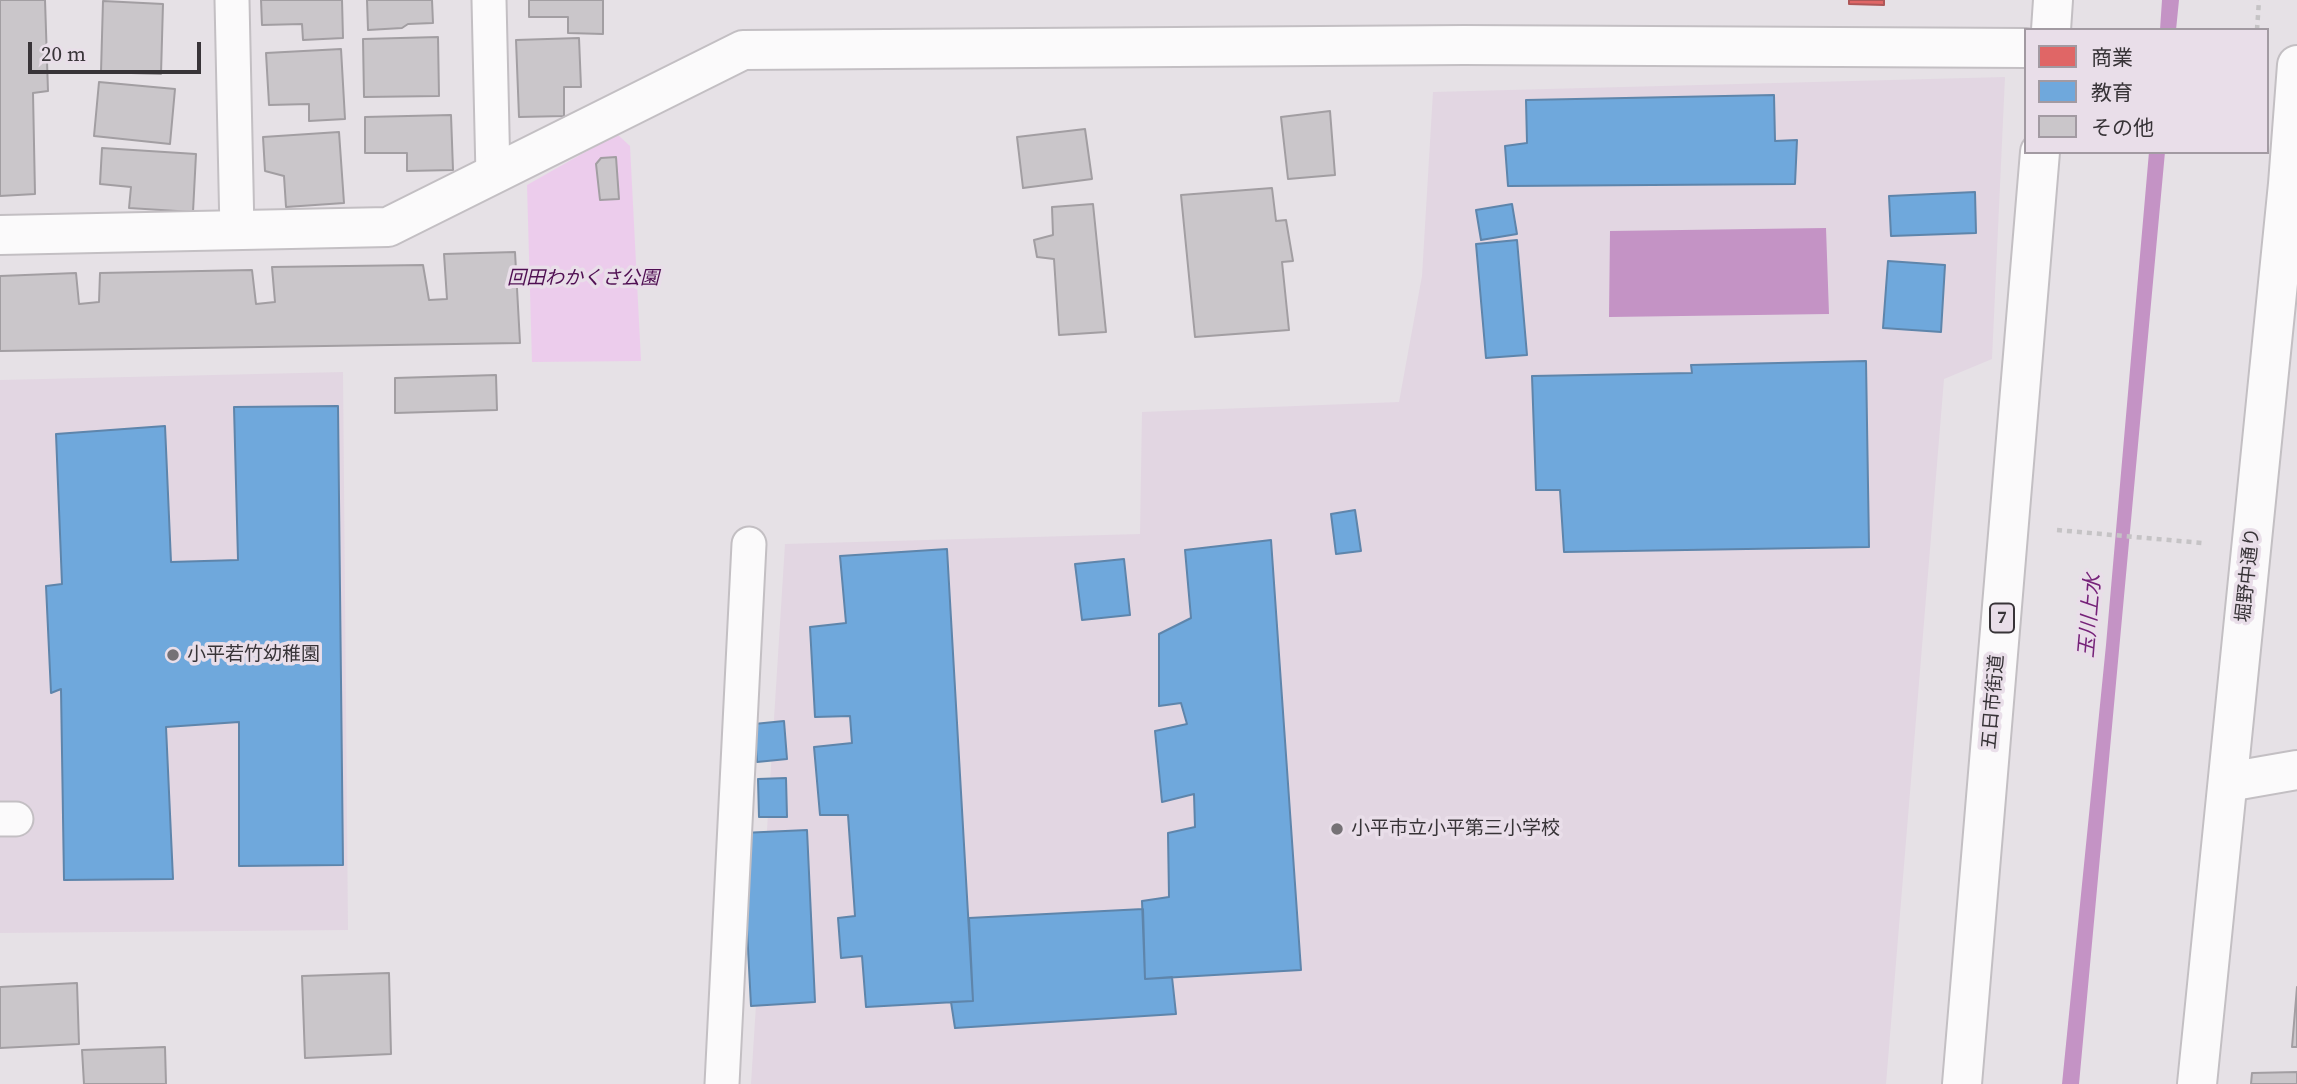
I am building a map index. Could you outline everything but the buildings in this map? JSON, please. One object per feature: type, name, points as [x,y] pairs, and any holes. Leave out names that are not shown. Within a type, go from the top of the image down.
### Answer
[{"type":"street","points":[[2051,28],[2053,0]]},
{"type":"street","points":[[0,235],[388,227],[743,50],[1451,45],[2024,48]]},
{"type":"street","name":"堀野中通り","points":[[2197,1084],[2292,184],[2297,65]]},
{"type":"street","name":"五日市街道","points":[[1962,1084],[2040,154]]},
{"type":"street","points":[[2228,782],[2297,770]]},
{"type":"lane","points":[[232,0],[237,230]]},
{"type":"lane","points":[[489,0],[493,175]]},
{"type":"lane","points":[[722,1084],[749,544]]},
{"type":"path","points":[[2257,28],[2259,0]]},
{"type":"path","points":[[2052,529],[2204,544]]},
{"type":"shaded area","points":[[2162,0],[2179,0],[2176,28],[2160,28]]},
{"type":"shaded area","name":"小平市立小平第三小学校","points":[[2005,77],[1992,359],[1944,379],[1886,1084],[751,1084],[785,544],[1140,534],[1142,412],[1399,402],[1422,276],[1433,92]]},
{"type":"shaded area","points":[[2149,154],[2165,154],[2079,1084],[2062,1084],[2106,645]]},
{"type":"shaded area","points":[[1826,228],[1829,314],[1609,317],[1610,231]]},
{"type":"shaded area","name":"小平若竹幼稚園","points":[[343,372],[348,930],[0,933],[0,380]]},
{"type":"green space","name":"回田わかくさ公園","points":[[617,134],[630,146],[641,361],[532,362],[527,185]]},
{"type":"place","name":"小平若竹幼稚園","points":[[173,655]]},
{"type":"place","name":"小平市立小平第三小学校","points":[[1337,829]]},
{"type":"water label","name":"玉川上水","points":[[2091,616]]}]
